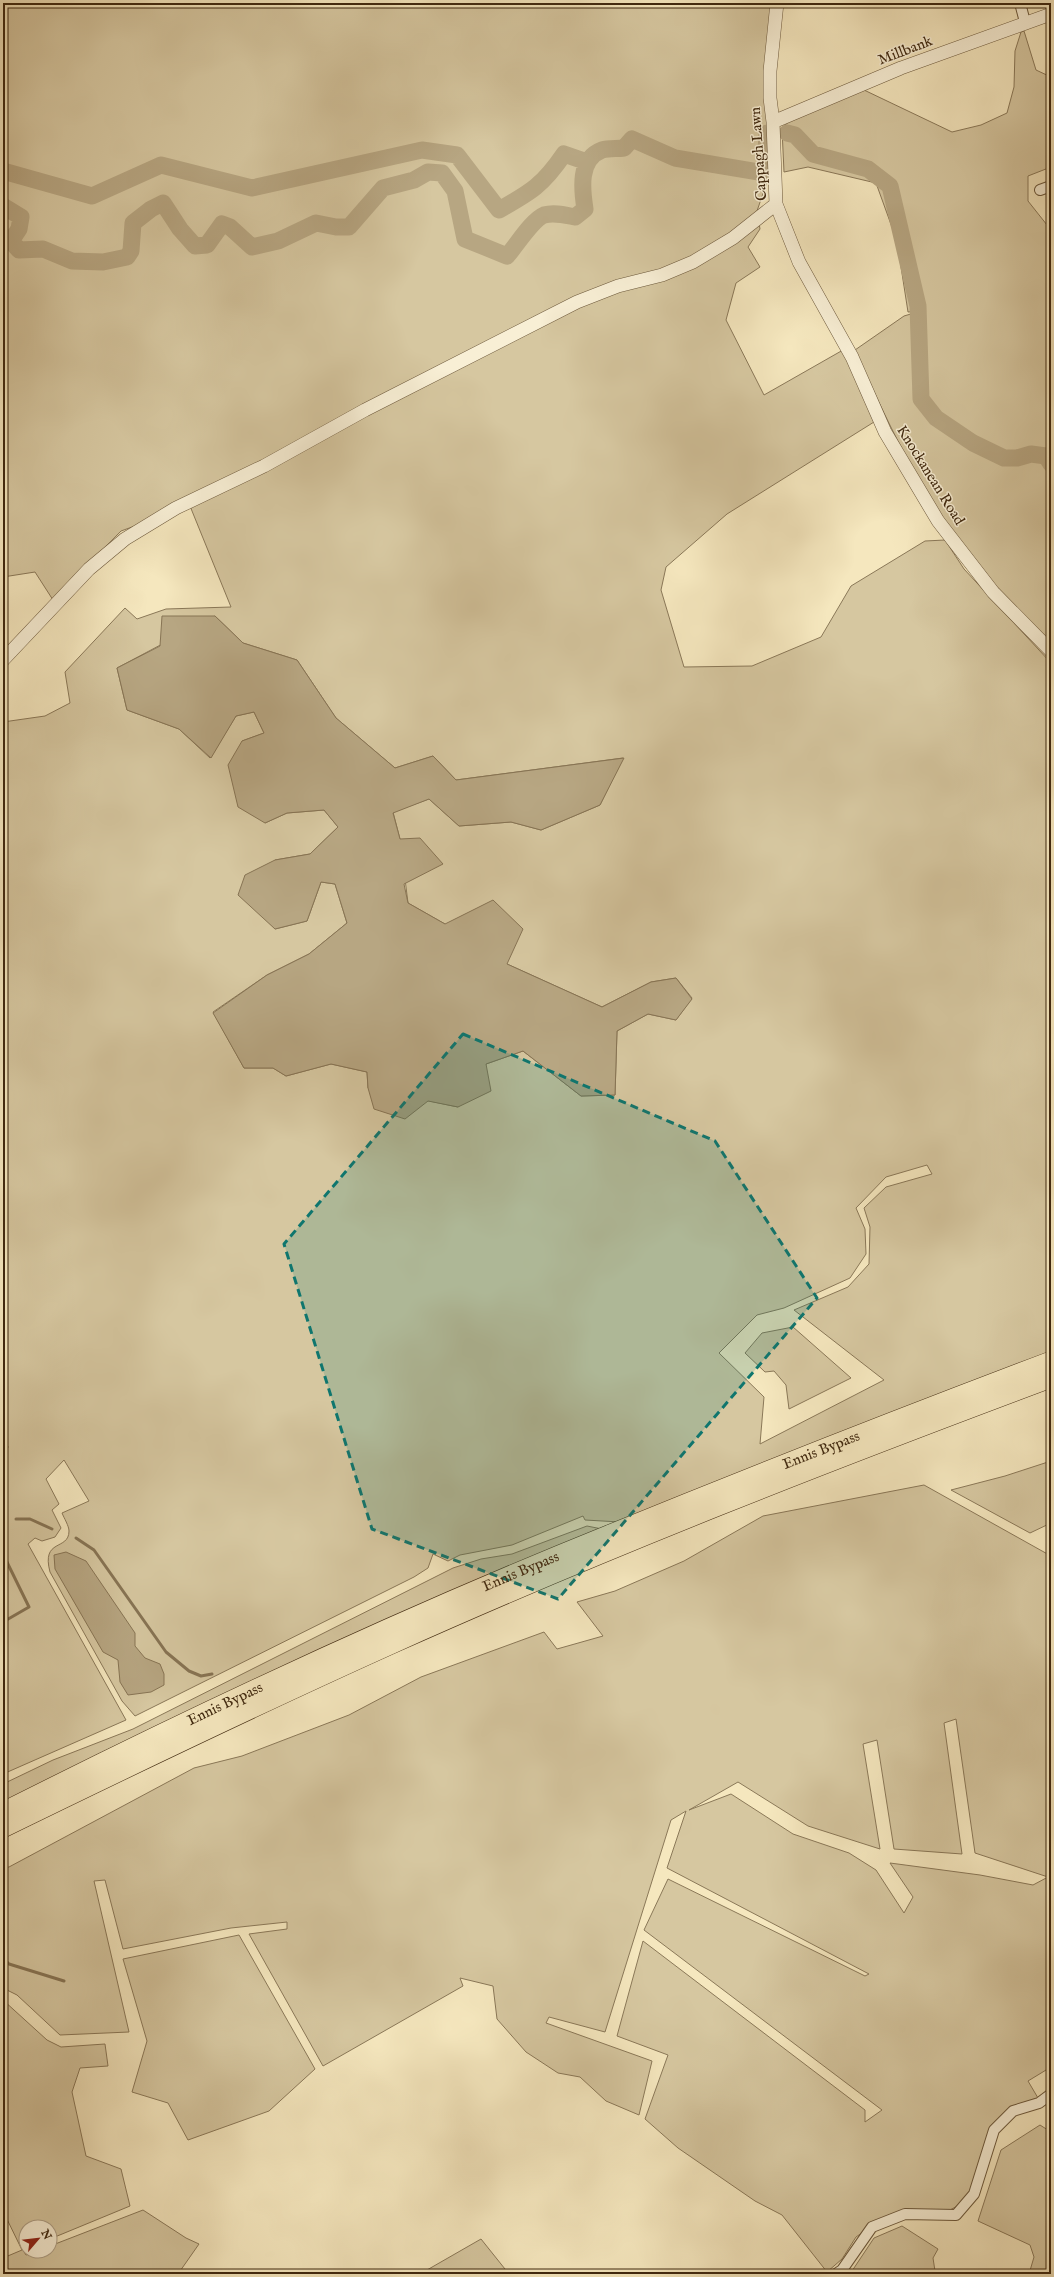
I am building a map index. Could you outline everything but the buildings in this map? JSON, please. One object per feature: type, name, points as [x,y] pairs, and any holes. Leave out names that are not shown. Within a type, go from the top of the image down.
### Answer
[{"type":"highway","name":"Ennis Bypass","points":[[3,1812],[261,1686],[408,1620],[606,1535],[892,1421],[1051,1361]]},
{"type":"highway","name":"Ennis Bypass","points":[[3,1828],[163,1750],[442,1622],[593,1558],[801,1473],[1051,1378]]},
{"type":"street","name":"Cappagh Lawn","points":[[777,3],[770,71],[770,98],[773,122],[776,204],[799,262],[852,357]]},
{"type":"street","points":[[1020,3],[1025,22]]},
{"type":"street","name":"Millbank","points":[[773,122],[900,68],[1025,22],[1051,14]]},
{"type":"street","points":[[1040,190],[1051,186]]},
{"type":"street","points":[[3,660],[89,569],[125,539],[176,508],[264,466],[364,410],[577,302],[618,286],[662,275],[693,262],[733,238],[776,204]]},
{"type":"street","name":"Knockanean Road","points":[[852,357],[885,432],[938,521],[993,592],[1051,651]]},
{"type":"street","points":[[836,2274],[842,2270],[872,2227],[905,2214],[956,2215],[974,2194],[994,2130],[1013,2111],[1039,2103],[1051,2094]]},
{"type":"highlighted area","points":[[463,1034],[715,1141],[817,1298],[558,1599],[372,1529],[284,1244]]},
{"type":"shaded area","points":[[3,3],[772,3],[771,136],[768,179],[757,211],[760,229],[748,247],[760,267],[736,283],[726,320],[764,395],[843,350],[874,422],[727,514],[666,567],[661,590],[684,667],[752,666],[821,637],[851,586],[925,541],[945,540],[964,569],[1051,663],[1051,1354],[620,1522],[585,1520],[583,1516],[512,1545],[460,1555],[448,1561],[433,1554],[428,1568],[414,1577],[135,1716],[122,1701],[50,1572],[48,1561],[49,1554],[52,1549],[65,1541],[68,1537],[69,1529],[62,1513],[89,1501],[64,1460],[46,1479],[59,1504],[52,1510],[61,1528],[55,1537],[42,1541],[35,1538],[28,1544],[126,1720],[3,1774],[3,722],[45,716],[70,703],[65,672],[125,608],[137,619],[166,609],[231,607],[190,506],[121,531],[53,600],[35,572],[3,577]],"holes":[[[215,616],[243,643],[297,660],[336,718],[395,768],[433,756],[456,780],[623,758],[600,805],[541,830],[511,822],[459,826],[429,799],[393,812],[400,839],[408,903],[445,924],[507,964],[602,1007],[651,982],[676,978],[692,998],[676,1020],[648,1014],[617,1031],[615,1095],[581,1096],[523,1051],[486,1064],[458,1107],[368,1088],[367,1072],[331,1064],[286,1076],[273,1068],[244,1068],[213,1012],[267,975],[309,954],[347,923],[335,884],[321,882],[307,921],[275,929],[261,914],[275,860],[310,854],[338,827],[324,810],[287,813],[265,823],[242,741],[264,733],[254,712],[236,716],[210,758],[179,729],[127,710],[117,668]],[[927,1165],[932,1174],[886,1187],[864,1208],[870,1227],[869,1264],[848,1287],[794,1310],[884,1380],[760,1444],[764,1397],[719,1353],[757,1315],[784,1308],[850,1278],[866,1254],[865,1229],[856,1208],[886,1177]]]},
{"type":"shaded area","points":[[1024,31],[1036,70],[1051,77],[1051,167],[1028,176],[1028,201],[1051,230],[1051,642],[995,587],[952,533],[933,504],[899,444],[855,350],[904,316],[921,311],[908,312],[897,241],[876,183],[808,167],[784,172],[782,129],[788,122],[864,90],[952,132],[981,125],[1007,113],[1014,87],[1015,51],[1021,32]]},
{"type":"shaded area","points":[[162,616],[215,616],[243,643],[297,660],[336,718],[395,768],[433,756],[456,780],[624,758],[600,805],[541,830],[511,822],[459,826],[429,799],[393,813],[400,839],[420,838],[443,864],[404,884],[408,903],[445,924],[493,900],[523,929],[507,964],[602,1007],[651,982],[676,978],[692,999],[676,1020],[648,1014],[617,1031],[615,1095],[581,1096],[523,1051],[486,1064],[491,1091],[458,1107],[428,1101],[405,1119],[374,1109],[368,1088],[367,1072],[331,1064],[286,1076],[273,1068],[244,1068],[213,1013],[267,975],[309,954],[347,923],[335,884],[321,882],[307,921],[275,929],[238,895],[245,875],[275,860],[310,854],[338,827],[324,810],[287,813],[265,823],[238,807],[228,765],[242,741],[264,733],[254,712],[236,716],[211,758],[179,729],[127,710],[117,668],[160,646]]},
{"type":"shaded area","points":[[793,1327],[851,1378],[789,1409],[786,1385],[774,1371],[765,1372],[745,1353],[762,1333]]},
{"type":"shaded area","points":[[1051,1461],[1051,1523],[1030,1533],[951,1490],[1005,1476]]},
{"type":"shaded area","points":[[924,1485],[1051,1556],[1051,1809],[1047,1817],[1048,1877],[1051,1876],[1051,2067],[1028,2081],[1038,2098],[1007,2113],[971,2194],[963,2203],[948,2211],[882,2219],[856,2237],[842,2259],[827,2272],[782,2215],[755,2201],[678,2148],[645,2119],[668,2055],[617,2036],[643,1941],[865,2110],[865,2122],[882,2110],[644,1930],[668,1879],[865,1976],[869,1974],[667,1868],[686,1811],[671,1820],[605,2032],[549,2017],[546,2023],[652,2061],[639,2115],[606,2101],[580,2077],[558,2073],[526,2052],[497,2019],[493,1986],[460,1978],[463,1986],[323,2066],[249,1934],[287,1929],[287,1922],[231,1928],[123,1949],[105,1880],[94,1881],[129,2032],[60,2035],[17,1995],[3,1988],[3,1868],[9,1867],[194,1768],[242,1756],[349,1715],[421,1677],[544,1632],[557,1649],[603,1636],[577,1602],[615,1591],[684,1561],[763,1516]],"holes":[[[956,1719],[975,1853],[1048,1877],[1033,1885],[980,1875],[890,1863],[913,1897],[904,1913],[876,1870],[849,1853],[793,1834],[731,1794],[689,1810],[738,1782],[808,1826],[880,1849],[863,1744],[877,1740],[894,1849],[962,1854],[944,1723]]]},
{"type":"shaded area","points":[[587,1526],[602,1529],[3,1812],[3,1784],[53,1760],[133,1729],[453,1568],[481,1559],[512,1554]]},
{"type":"shaded area","points":[[66,1552],[86,1561],[135,1633],[135,1646],[145,1658],[160,1664],[164,1674],[164,1685],[151,1692],[128,1695],[120,1682],[118,1660],[103,1652],[55,1569],[54,1555]]},
{"type":"shaded area","points":[[239,1935],[315,2069],[269,2111],[188,2140],[168,2103],[132,2092],[147,2041],[123,1959]]},
{"type":"shaded area","points":[[3,2000],[47,2040],[61,2047],[105,2044],[108,2066],[80,2068],[72,2092],[86,2156],[121,2169],[130,2206],[58,2236],[58,2219],[18,2219],[18,2242],[3,2211]]},
{"type":"shaded area","points":[[1040,2125],[1051,2132],[1051,2274],[1029,2274],[1034,2257],[1030,2245],[978,2221],[1001,2150]]},
{"type":"shaded area","points":[[143,2210],[186,2238],[199,2244],[178,2274],[3,2274],[3,2258],[18,2252],[18,2259],[58,2259],[58,2243]]},
{"type":"shaded area","points":[[902,2226],[938,2249],[933,2258],[935,2271],[942,2274],[850,2274],[874,2238]]},
{"type":"shaded area","points":[[481,2239],[509,2274],[420,2274]]},
{"type":"waterway","points":[[3,206],[21,217],[19,229],[11,241],[19,250],[43,249],[72,261],[103,262],[127,257],[131,251],[133,223],[151,209],[163,203],[180,229],[195,246],[207,245],[222,224],[230,227],[252,247],[278,241],[316,223],[336,227],[349,227],[383,188],[414,180],[428,172],[442,173],[455,191],[465,239],[507,256],[534,222],[539,218],[544,215],[552,214],[575,217],[585,209],[583,193],[583,176],[585,168],[594,154],[602,150],[624,148],[632,139],[675,158],[765,173],[767,133]]},
{"type":"waterway","points":[[787,133],[795,135],[813,154],[868,169],[890,186],[918,306],[921,399],[936,418],[973,443],[1004,458],[1017,458],[1031,454],[1046,456],[1051,464]]},
{"type":"waterway","points":[[3,171],[92,196],[161,165],[252,188],[422,150],[457,155],[499,210],[528,193],[543,181],[564,154],[587,162]]},
{"type":"waterway","points":[[3,1456],[7,1447]]},
{"type":"waterway","points":[[16,1519],[30,1519],[52,1529]]},
{"type":"waterway","points":[[76,1538],[94,1550],[166,1652],[189,1671],[201,1676],[212,1674]]},
{"type":"waterway","points":[[3,1554],[29,1607],[3,1622]]},
{"type":"waterway","points":[[3,1958],[9,1964],[64,1981]]}]
